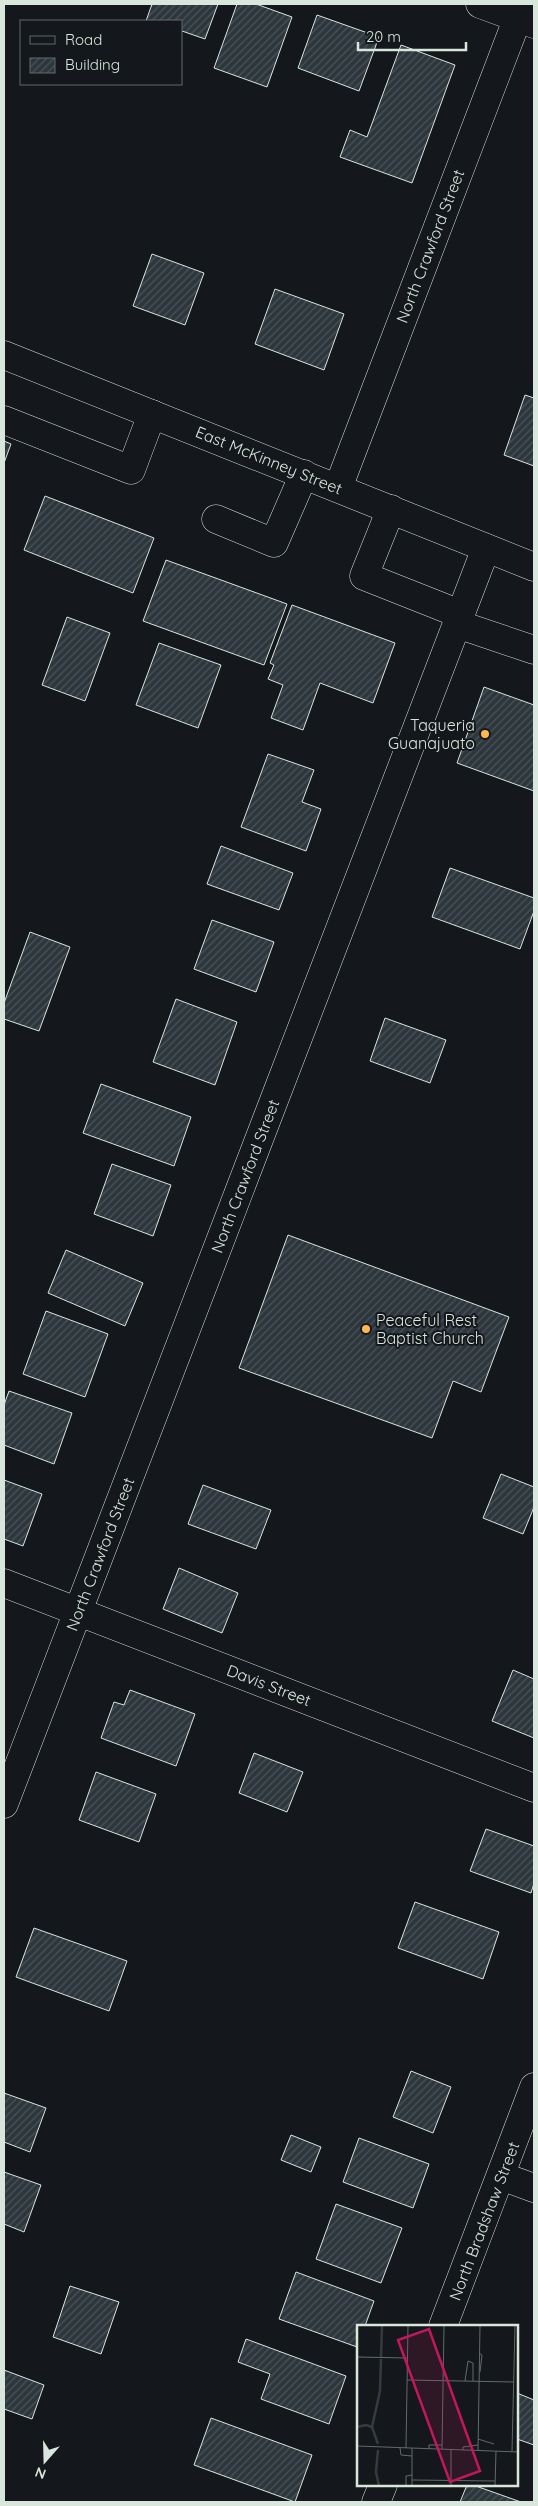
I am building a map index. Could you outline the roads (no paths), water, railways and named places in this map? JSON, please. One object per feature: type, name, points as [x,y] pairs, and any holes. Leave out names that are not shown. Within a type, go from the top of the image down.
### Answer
[{"type":"street","points":[[480,4],[525,15]]},
{"type":"street","name":"North Crawford Street","points":[[338,488],[525,15]]},
{"type":"street","name":"East McKinney Street","points":[[4,356],[534,567]]},
{"type":"street","points":[[4,420],[131,470],[152,414]]},
{"type":"street","points":[[216,519],[274,543],[304,474]]},
{"type":"street","points":[[391,509],[364,576],[458,619],[534,650]]},
{"type":"street","name":"North Crawford Street","points":[[4,1804],[486,548]]},
{"type":"street","name":"Davis Street","points":[[4,1583],[534,1788]]},
{"type":"street","name":"North Bradshaw Street","points":[[444,2325],[534,2087]]},
{"type":"street","points":[[500,2176],[534,2188]]},
{"type":"street","points":[[376,2502],[383,2486]]},
{"type":"place","name":"Taqueria Guanajuato","points":[[485,734]]},
{"type":"place","name":"Peaceful Rest Baptist Church","points":[[366,1329]]}]
